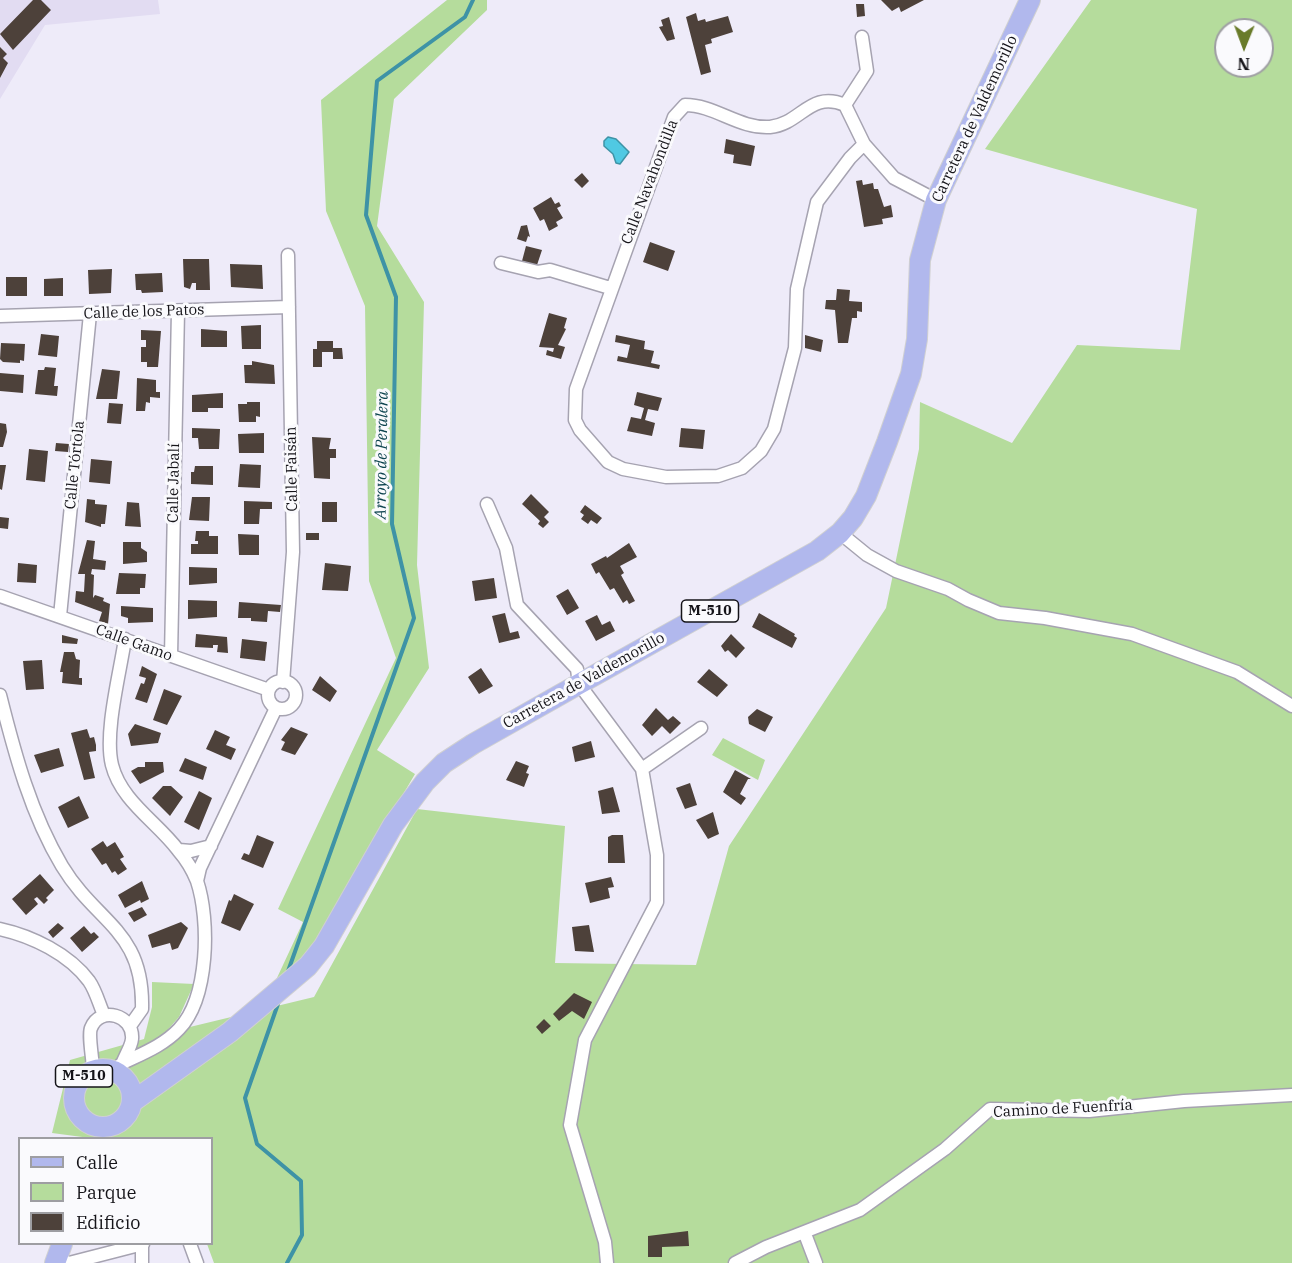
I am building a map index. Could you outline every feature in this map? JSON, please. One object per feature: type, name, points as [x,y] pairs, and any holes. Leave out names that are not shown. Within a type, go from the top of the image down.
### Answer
[{"type":"main road","name":"Carretera de Valdemorillo","points":[[132,1102],[230,1032],[308,966],[324,946],[393,825],[425,782],[444,763],[473,744],[818,551],[840,533],[866,496],[911,374],[917,339],[920,260],[936,200],[1030,0]]},
{"type":"main road","name":"M-510","points":[[102,1069],[122,1073],[132,1102],[125,1118],[114,1131],[100,1128],[85,1129],[74,1105],[75,1088],[85,1074],[93,1071],[102,1069]]},
{"type":"main road","name":"Carretera de Valdemorillo","points":[[122,1073],[146,1081],[172,1074]]},
{"type":"street","points":[[862,37],[867,71],[845,105],[864,144],[894,178],[936,200]]},
{"type":"street","name":"Calle Navahondilla","points":[[845,105],[835,100],[814,103],[787,122],[770,127],[752,125],[698,105],[685,105],[674,117],[610,288],[576,389],[575,420],[580,430],[608,462],[623,469],[676,476],[718,476],[742,468],[760,451],[774,429],[795,348],[797,289],[817,202],[850,158],[864,144]]},
{"type":"street","name":"Calle Faisán","points":[[283,682],[293,552],[288,255]]},
{"type":"street","points":[[501,263],[538,272],[550,270],[610,288]]},
{"type":"street","name":"Calle de los Patos","points":[[0,316],[289,307]]},
{"type":"street","name":"Calle Jabalí","points":[[171,656],[178,311]]},
{"type":"street","name":"Calle Tórtola","points":[[60,616],[90,314]]},
{"type":"street","points":[[487,504],[506,548],[517,604],[577,669],[579,684],[642,768],[657,855],[657,902],[585,1041],[570,1125],[605,1242],[607,1263]]},
{"type":"street","points":[[840,533],[867,555],[896,571],[948,589],[999,613],[1045,618],[1132,634],[1238,672],[1292,706]]},
{"type":"street","name":"Calle Gamo","points":[[0,599],[60,616],[269,690]]},
{"type":"street","points":[[122,1073],[180,1028],[197,996],[205,960],[205,936],[197,881],[179,850],[122,789],[112,765],[110,737],[125,639]]},
{"type":"street","points":[[283,682],[293,688],[295,699],[288,708],[276,708],[269,701],[269,690],[272,685],[283,682]]},
{"type":"street","points":[[0,695],[34,814],[64,869],[131,948],[139,967],[143,988],[142,1009],[131,1032],[122,1073]]},
{"type":"street","points":[[197,881],[211,846],[276,708]]},
{"type":"street","points":[[642,768],[701,729]]},
{"type":"street","points":[[179,850],[191,851],[211,846]]},
{"type":"street","points":[[0,929],[15,932],[51,948],[78,968],[90,982],[104,1015]]},
{"type":"street","points":[[93,1071],[90,1030],[104,1015],[118,1016],[139,1046],[151,1049]]},
{"type":"street","name":"Camino de Fuenfría","points":[[735,1263],[766,1247],[805,1234],[860,1210],[945,1149],[990,1109],[1089,1111],[1292,1095]]},
{"type":"street","points":[[805,1234],[816,1263]]},
{"type":"street","points":[[57,1255],[69,1263],[139,1245]]},
{"type":"street","points":[[142,1263],[143,1245]]},
{"type":"street","points":[[190,1245],[197,1263]]},
{"type":"shaded area","points":[[0,0],[158,0],[160,14],[45,25],[0,99]]},
{"type":"green space","points":[[447,0],[487,0],[487,10],[394,99],[377,226],[424,302],[417,565],[429,668],[377,750],[415,774],[311,951],[276,980],[303,922],[278,909],[396,658],[369,581],[365,306],[326,211],[321,100]]},
{"type":"green space","points":[[1091,0],[1292,0],[1292,1263],[214,1263],[207,1245],[213,1245],[213,1137],[82,1137],[52,1133],[70,1060],[144,1039],[152,1007],[152,982],[194,984],[179,1017],[165,1033],[314,997],[417,809],[565,826],[555,963],[696,965],[729,846],[886,608],[919,449],[920,402],[1012,443],[1077,345],[1180,350],[1197,209],[985,149]]},
{"type":"green space","points":[[723,738],[765,760],[758,780],[712,755]]},
{"type":"water","points":[[608,137],[616,139],[629,152],[620,164],[616,163],[613,154],[604,146],[604,141]]},
{"type":"building","points":[[33,0],[41,0],[51,10],[13,50],[0,34]]},
{"type":"building","points":[[881,0],[924,0],[901,12],[899,7],[892,11]]},
{"type":"building","points":[[856,4],[864,4],[865,16],[857,17]]},
{"type":"building","points":[[696,13],[698,21],[705,19],[706,22],[728,16],[733,32],[711,39],[712,43],[705,45],[711,72],[701,75],[686,17]]},
{"type":"building","points":[[669,17],[675,39],[667,41],[659,27],[663,26],[661,20]]},
{"type":"building","points":[[0,47],[7,54],[3,58],[8,63],[0,78]]},
{"type":"building","points":[[726,139],[755,146],[751,166],[733,163],[734,155],[724,153]]},
{"type":"building","points":[[582,173],[589,181],[582,188],[574,180]]},
{"type":"building","points":[[862,180],[863,185],[873,183],[874,189],[878,189],[884,207],[891,205],[893,217],[882,219],[883,224],[864,227],[856,181]]},
{"type":"building","points":[[551,197],[555,204],[559,202],[561,206],[557,208],[563,218],[556,222],[558,226],[549,231],[544,219],[540,221],[533,208]]},
{"type":"building","points":[[527,225],[530,237],[528,236],[526,242],[517,239],[521,226]]},
{"type":"building","points":[[650,242],[675,251],[668,271],[643,262]]},
{"type":"building","points":[[526,246],[542,250],[537,265],[522,261]]},
{"type":"building","points":[[183,259],[209,259],[210,290],[196,290],[196,283],[192,283],[190,289],[184,287]]},
{"type":"building","points":[[230,264],[262,265],[263,289],[231,287]]},
{"type":"building","points":[[112,269],[111,293],[89,294],[88,270]]},
{"type":"building","points":[[162,273],[163,292],[142,293],[141,290],[136,290],[135,274]]},
{"type":"building","points":[[6,277],[27,277],[27,296],[6,296]]},
{"type":"building","points":[[63,278],[63,296],[44,296],[44,279]]},
{"type":"building","points":[[837,289],[850,290],[849,301],[862,302],[862,312],[857,311],[857,318],[852,318],[848,343],[838,343],[835,310],[825,309],[826,300],[836,300]]},
{"type":"building","points":[[549,313],[567,318],[564,328],[566,329],[558,345],[565,347],[561,359],[546,355],[547,350],[553,352],[554,348],[539,347]]},
{"type":"building","points":[[261,325],[261,349],[242,349],[241,326]]},
{"type":"building","points":[[201,329],[227,331],[227,347],[201,347]]},
{"type":"building","points":[[141,330],[161,331],[158,367],[147,367],[147,362],[141,362],[141,347],[146,347],[146,340],[141,340]]},
{"type":"building","points":[[41,334],[59,336],[57,357],[38,355]]},
{"type":"building","points":[[616,335],[645,341],[644,349],[654,351],[651,363],[660,365],[659,369],[617,361],[618,356],[627,358],[630,345],[615,342]]},
{"type":"building","points":[[805,335],[823,340],[821,352],[805,348]]},
{"type":"building","points":[[317,341],[333,341],[333,348],[342,348],[343,359],[333,359],[333,352],[322,352],[322,367],[313,367],[313,349],[317,349]]},
{"type":"building","points":[[1,343],[25,344],[24,361],[20,360],[20,363],[3,362],[0,359]]},
{"type":"building","points":[[252,361],[274,365],[275,384],[245,383],[244,365],[252,365]]},
{"type":"building","points":[[45,367],[56,368],[54,386],[58,386],[57,396],[35,394],[38,370],[44,370]]},
{"type":"building","points":[[102,369],[120,371],[117,399],[96,399]]},
{"type":"building","points":[[0,373],[24,375],[23,393],[0,391]]},
{"type":"building","points":[[137,378],[156,380],[156,392],[160,392],[160,398],[150,397],[150,403],[146,402],[145,411],[136,411]]},
{"type":"building","points":[[637,392],[662,398],[658,411],[648,409],[645,420],[655,423],[652,436],[627,431],[631,417],[641,419],[644,408],[634,405]]},
{"type":"building","points":[[223,393],[223,408],[208,408],[208,412],[192,412],[192,395]]},
{"type":"building","points":[[247,402],[260,402],[260,417],[256,416],[256,422],[239,422],[238,404],[247,404]]},
{"type":"building","points":[[109,403],[123,404],[121,424],[107,423]]},
{"type":"building","points":[[0,423],[6,424],[7,432],[3,447],[0,447]]},
{"type":"building","points":[[192,428],[220,429],[219,449],[199,449],[198,438],[192,438]]},
{"type":"building","points":[[681,428],[705,430],[703,449],[679,447]]},
{"type":"building","points":[[264,433],[264,453],[239,453],[238,434]]},
{"type":"building","points":[[312,437],[331,438],[329,449],[336,449],[336,458],[330,458],[330,479],[314,478]]},
{"type":"building","points":[[56,443],[69,444],[68,452],[55,451]]},
{"type":"building","points":[[29,449],[48,451],[45,482],[26,480]]},
{"type":"building","points":[[91,459],[112,461],[110,484],[89,482]]},
{"type":"building","points":[[240,464],[261,465],[260,488],[238,487]]},
{"type":"building","points":[[0,465],[6,465],[2,490],[0,489]]},
{"type":"building","points":[[195,466],[213,466],[213,485],[191,484],[191,472],[194,472]]},
{"type":"building","points":[[531,494],[549,512],[544,517],[549,522],[543,528],[538,524],[540,521],[522,504]]},
{"type":"building","points":[[192,497],[210,497],[209,521],[189,520]]},
{"type":"building","points":[[87,499],[95,500],[95,504],[107,505],[105,524],[101,524],[101,527],[85,522]]},
{"type":"building","points":[[244,501],[272,502],[272,509],[260,509],[259,524],[244,524]]},
{"type":"building","points":[[127,502],[139,503],[141,527],[125,526]]},
{"type":"building","points":[[322,502],[337,502],[337,522],[322,522]]},
{"type":"building","points":[[585,505],[602,518],[597,524],[591,520],[588,524],[581,519],[584,515],[580,512]]},
{"type":"building","points":[[0,517],[9,518],[8,529],[0,528]]},
{"type":"building","points":[[196,531],[209,531],[209,536],[218,536],[218,554],[191,554],[191,544],[198,544],[198,541],[195,541]]},
{"type":"building","points":[[306,533],[319,533],[319,540],[306,540]]},
{"type":"building","points":[[238,534],[259,535],[259,555],[239,555]]},
{"type":"building","points":[[87,540],[95,541],[93,559],[106,561],[105,570],[92,569],[91,574],[94,575],[93,598],[95,595],[104,598],[103,601],[110,604],[108,624],[99,621],[102,612],[75,602],[76,591],[84,592],[85,574],[78,574]]},
{"type":"building","points":[[123,542],[141,542],[141,548],[147,552],[147,562],[123,564]]},
{"type":"building","points":[[629,543],[637,557],[620,566],[624,573],[621,575],[635,601],[629,604],[627,600],[623,603],[614,588],[610,590],[599,572],[596,574],[591,564],[606,556],[607,558]]},
{"type":"building","points":[[18,563],[37,565],[36,583],[17,582]]},
{"type":"building","points":[[325,563],[351,566],[348,591],[322,590]]},
{"type":"building","points":[[189,567],[217,568],[217,583],[189,585]]},
{"type":"building","points":[[119,573],[146,574],[145,588],[140,588],[140,594],[116,594]]},
{"type":"building","points":[[494,578],[497,598],[475,601],[472,581]]},
{"type":"building","points":[[568,589],[579,608],[567,615],[556,596]]},
{"type":"building","points":[[188,600],[217,601],[217,617],[188,619]]},
{"type":"building","points":[[239,602],[281,605],[280,612],[268,611],[267,622],[238,618]]},
{"type":"building","points":[[121,606],[153,608],[153,622],[128,623],[128,618],[121,616]]},
{"type":"building","points":[[505,613],[510,633],[518,631],[520,638],[499,643],[492,616]]},
{"type":"building","points":[[759,613],[795,634],[797,638],[792,648],[752,627]]},
{"type":"building","points":[[597,615],[602,625],[610,621],[615,631],[596,641],[585,621]]},
{"type":"building","points":[[196,634],[227,637],[228,653],[217,652],[218,645],[213,645],[213,648],[195,647]]},
{"type":"building","points":[[731,634],[745,648],[736,658],[728,650],[725,652],[721,646]]},
{"type":"building","points":[[62,635],[78,639],[77,644],[62,643]]},
{"type":"building","points":[[242,639],[267,642],[265,661],[240,658]]},
{"type":"building","points":[[64,652],[74,652],[76,659],[80,660],[79,678],[82,678],[82,685],[62,683],[63,672],[60,672]]},
{"type":"building","points":[[42,660],[44,689],[26,690],[23,661]]},
{"type":"building","points":[[142,666],[157,674],[147,703],[135,699],[141,683],[144,684],[146,678],[139,676]]},
{"type":"building","points":[[481,668],[493,686],[479,694],[468,677]]},
{"type":"building","points":[[709,669],[728,685],[717,697],[697,682]]},
{"type":"building","points":[[320,676],[337,691],[330,702],[312,690]]},
{"type":"building","points":[[164,689],[182,696],[167,725],[153,720]]},
{"type":"building","points":[[656,708],[668,720],[673,716],[681,723],[670,734],[662,726],[652,736],[642,725]]},
{"type":"building","points":[[757,709],[773,717],[765,732],[749,724],[748,717]]},
{"type":"building","points":[[135,724],[161,733],[158,743],[131,746],[128,734]]},
{"type":"building","points":[[291,727],[308,734],[295,755],[281,750],[285,742],[281,740]]},
{"type":"building","points":[[87,729],[90,738],[94,737],[96,745],[96,751],[89,752],[95,778],[84,780],[71,733]]},
{"type":"building","points":[[215,730],[230,737],[226,745],[236,749],[231,760],[206,749]]},
{"type":"building","points":[[591,741],[595,757],[575,762],[572,747]]},
{"type":"building","points":[[59,748],[64,766],[41,773],[34,755]]},
{"type":"building","points":[[185,758],[207,767],[203,780],[179,771]]},
{"type":"building","points":[[516,761],[529,766],[526,773],[529,774],[524,787],[506,780]]},
{"type":"building","points":[[145,762],[163,762],[164,772],[140,784],[131,771],[138,767],[145,767]]},
{"type":"building","points":[[735,770],[751,779],[748,779],[740,794],[746,798],[741,805],[723,792]]},
{"type":"building","points":[[690,783],[697,805],[685,809],[676,788]]},
{"type":"building","points":[[163,786],[171,786],[183,797],[170,816],[152,798]]},
{"type":"building","points":[[613,787],[620,812],[602,814],[598,791]]},
{"type":"building","points":[[199,791],[212,798],[199,830],[184,822]]},
{"type":"building","points":[[79,796],[89,818],[68,828],[58,807]]},
{"type":"building","points":[[713,812],[719,834],[708,839],[696,820]]},
{"type":"building","points":[[257,835],[274,842],[263,868],[241,859],[244,853],[249,855]]},
{"type":"building","points":[[623,835],[625,863],[608,863],[608,837]]},
{"type":"building","points":[[103,841],[107,847],[115,842],[124,857],[120,859],[127,869],[118,875],[115,871],[112,873],[106,863],[102,865],[91,849]]},
{"type":"building","points":[[40,874],[54,890],[46,898],[48,900],[44,904],[37,897],[34,899],[38,904],[26,915],[12,899]]},
{"type":"building","points":[[611,877],[614,887],[608,888],[610,898],[590,903],[585,883]]},
{"type":"building","points":[[142,881],[149,899],[141,903],[140,900],[125,908],[118,895]]},
{"type":"building","points":[[234,894],[254,904],[240,931],[221,923],[229,900],[231,901]]},
{"type":"building","points":[[142,907],[147,915],[134,922],[128,913]]},
{"type":"building","points":[[181,922],[188,928],[178,948],[172,950],[170,943],[152,948],[148,935]]},
{"type":"building","points":[[58,923],[64,928],[53,938],[48,932]]},
{"type":"building","points":[[589,925],[594,952],[575,951],[572,927]]},
{"type":"building","points":[[84,926],[91,934],[94,932],[99,937],[82,952],[70,938]]},
{"type":"building","points":[[574,993],[592,1002],[584,1019],[572,1011],[559,1021],[553,1014]]},
{"type":"building","points":[[544,1019],[551,1026],[542,1034],[536,1027]]},
{"type":"building","points":[[688,1231],[689,1246],[662,1247],[662,1257],[648,1257],[648,1236]]},
{"type":"waterway","name":"Arroyo de Peralera","points":[[287,974],[414,618],[392,524],[396,297],[366,215],[377,81],[465,17],[473,0]]},
{"type":"waterway","points":[[279,1001],[245,1098],[257,1144],[301,1181],[302,1235],[287,1263]]}]
